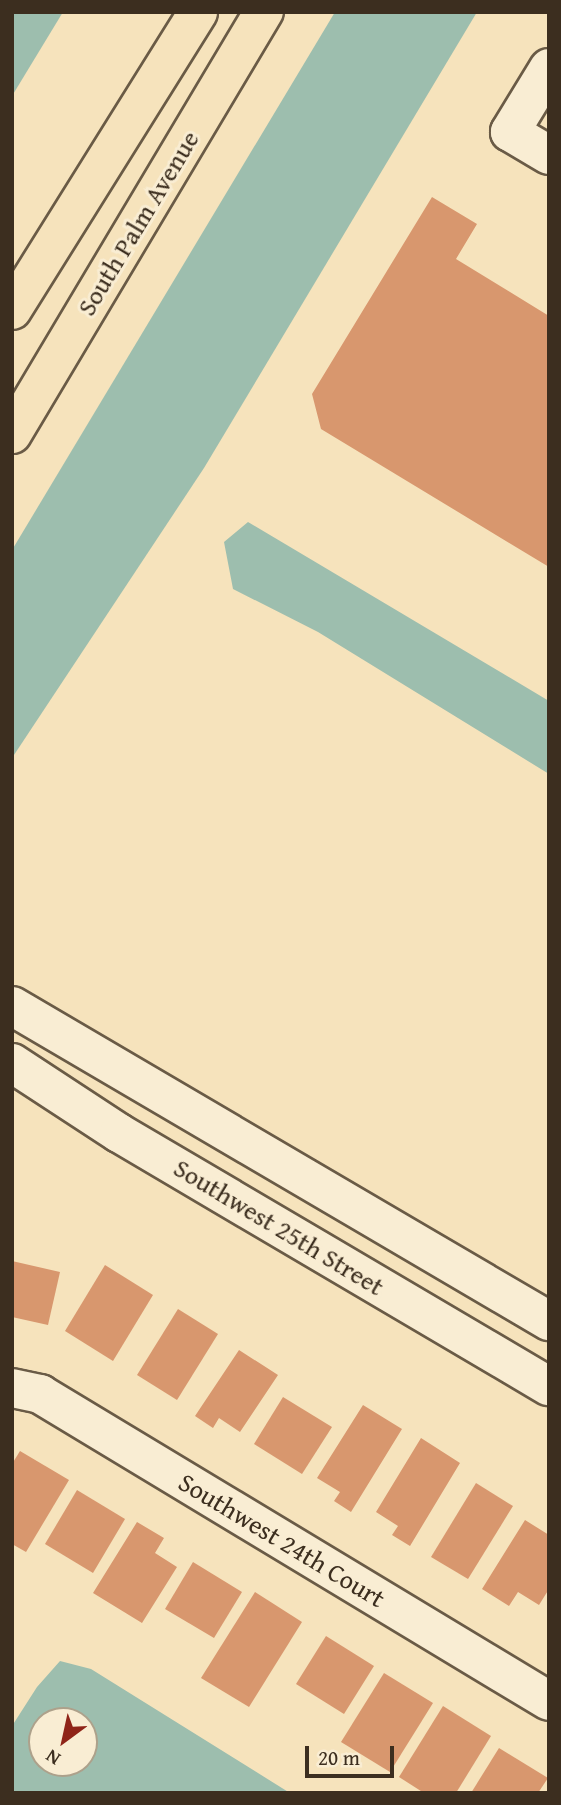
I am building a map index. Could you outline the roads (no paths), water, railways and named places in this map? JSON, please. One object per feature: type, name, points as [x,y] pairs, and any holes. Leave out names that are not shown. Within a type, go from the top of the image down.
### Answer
[{"type":"main road","points":[[12,310],[198,12]]},
{"type":"main road","name":"South Palm Avenue","points":[[12,434],[264,12]]},
{"type":"street","points":[[549,68],[510,132],[549,155]]},
{"type":"street","points":[[12,1006],[549,1321]]},
{"type":"street","name":"Southwest 25th Street","points":[[12,1063],[119,1133],[549,1386]]},
{"type":"street","name":"Southwest 24th Court","points":[[12,1388],[40,1394],[549,1701]]}]
